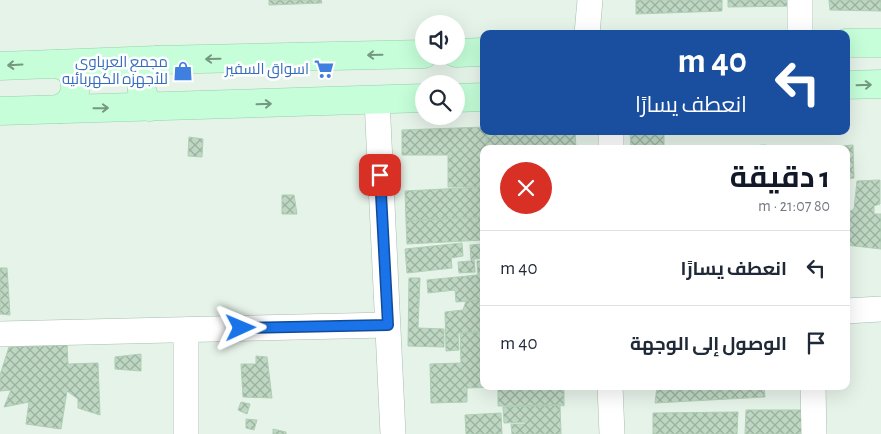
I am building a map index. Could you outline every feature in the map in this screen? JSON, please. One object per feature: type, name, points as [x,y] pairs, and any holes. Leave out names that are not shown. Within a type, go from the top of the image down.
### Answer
[{"type":"street","points":[[587,30],[590,0]]},
{"type":"street","points":[[800,0],[800,30]]},
{"type":"street","points":[[850,43],[881,42]]},
{"type":"street","points":[[465,53],[480,52]]},
{"type":"street","points":[[0,66],[157,60],[415,54]]},
{"type":"street","points":[[150,107],[144,98],[141,87],[142,76],[148,67],[157,60]]},
{"type":"street","points":[[58,64],[68,69],[75,79],[75,92],[70,102],[60,109]]},
{"type":"street","points":[[850,85],[881,84]]},
{"type":"street","points":[[465,98],[480,97]]},
{"type":"street","points":[[0,111],[415,98]]},
{"type":"street","points":[[376,100],[393,434]]},
{"type":"street","points":[[850,310],[881,309]]},
{"type":"street","points":[[0,334],[388,325]]},
{"type":"street","points":[[186,330],[186,434]]},
{"type":"street","points":[[610,390],[612,434]]},
{"type":"street","points":[[813,390],[814,434]]},
{"type":"building","points":[[269,0],[321,0],[322,3],[269,5]]},
{"type":"building","points":[[636,0],[722,0],[722,11],[636,14]]},
{"type":"building","points":[[728,0],[793,0],[794,6],[728,7]]},
{"type":"building","points":[[829,0],[881,0],[881,11],[830,10]]},
{"type":"building","points":[[480,127],[480,135],[487,135],[487,145],[480,145],[480,187],[448,187],[448,155],[402,155],[402,130]]},
{"type":"building","points":[[487,135],[575,135],[576,145],[487,145]]},
{"type":"building","points":[[630,135],[664,135],[664,145],[631,145]]},
{"type":"building","points":[[189,137],[203,139],[202,157],[188,156]]},
{"type":"building","points":[[850,145],[853,145],[854,178],[850,178]]},
{"type":"building","points":[[880,180],[880,204],[874,206],[874,214],[881,214],[881,249],[850,245],[850,211],[854,209],[857,181]]},
{"type":"building","points":[[480,187],[480,217],[406,221],[405,191]]},
{"type":"building","points":[[282,195],[294,195],[297,214],[282,214]]},
{"type":"building","points":[[480,217],[480,240],[407,244],[406,221]]},
{"type":"building","points":[[462,243],[463,256],[451,258],[452,268],[407,273],[405,249]]},
{"type":"building","points":[[480,244],[480,258],[474,259],[475,272],[459,273],[458,262],[471,261],[470,245]]},
{"type":"building","points":[[477,261],[480,261],[480,300],[456,302],[455,290],[428,293],[427,280],[478,275]]},
{"type":"building","points":[[0,268],[7,268],[10,315],[0,314]]},
{"type":"building","points":[[409,278],[420,278],[418,328],[444,329],[444,347],[408,346]]},
{"type":"building","points":[[480,300],[480,331],[458,333],[459,350],[446,351],[445,312],[463,310],[466,301]]},
{"type":"building","points":[[480,332],[480,388],[467,388],[467,402],[431,403],[430,364],[461,363],[460,333]]},
{"type":"building","points":[[67,345],[68,364],[98,363],[100,415],[78,408],[78,399],[67,391],[61,429],[26,424],[29,402],[4,407],[11,390],[0,391],[0,375],[9,347]]},
{"type":"building","points":[[141,354],[141,371],[115,369],[115,357]]},
{"type":"building","points":[[256,356],[267,357],[272,398],[243,397],[241,364],[256,364]]},
{"type":"building","points":[[498,390],[564,390],[564,406],[498,406]]},
{"type":"building","points":[[657,390],[764,390],[765,397],[655,403]]},
{"type":"building","points":[[241,402],[250,404],[247,414],[238,410]]},
{"type":"building","points":[[560,405],[561,434],[512,434],[511,424],[525,424],[525,422],[504,423],[503,407]]},
{"type":"building","points":[[746,410],[806,410],[807,434],[745,434]]},
{"type":"building","points":[[738,412],[737,434],[653,434],[653,413]]},
{"type":"building","points":[[501,413],[502,434],[466,434],[465,415]]},
{"type":"building","points":[[246,419],[257,420],[254,430],[246,428]]},
{"type":"building","points":[[273,429],[286,432],[286,434],[273,434]]},
{"type":"place","name":"اسواق السفير","points":[[324,69]]},
{"type":"place","name":"مجمع العرباوي للأجهزه الكهربائيه","points":[[183,71]]},
{"type":"route","points":[[241,328],[388,325],[380,175]]}]
